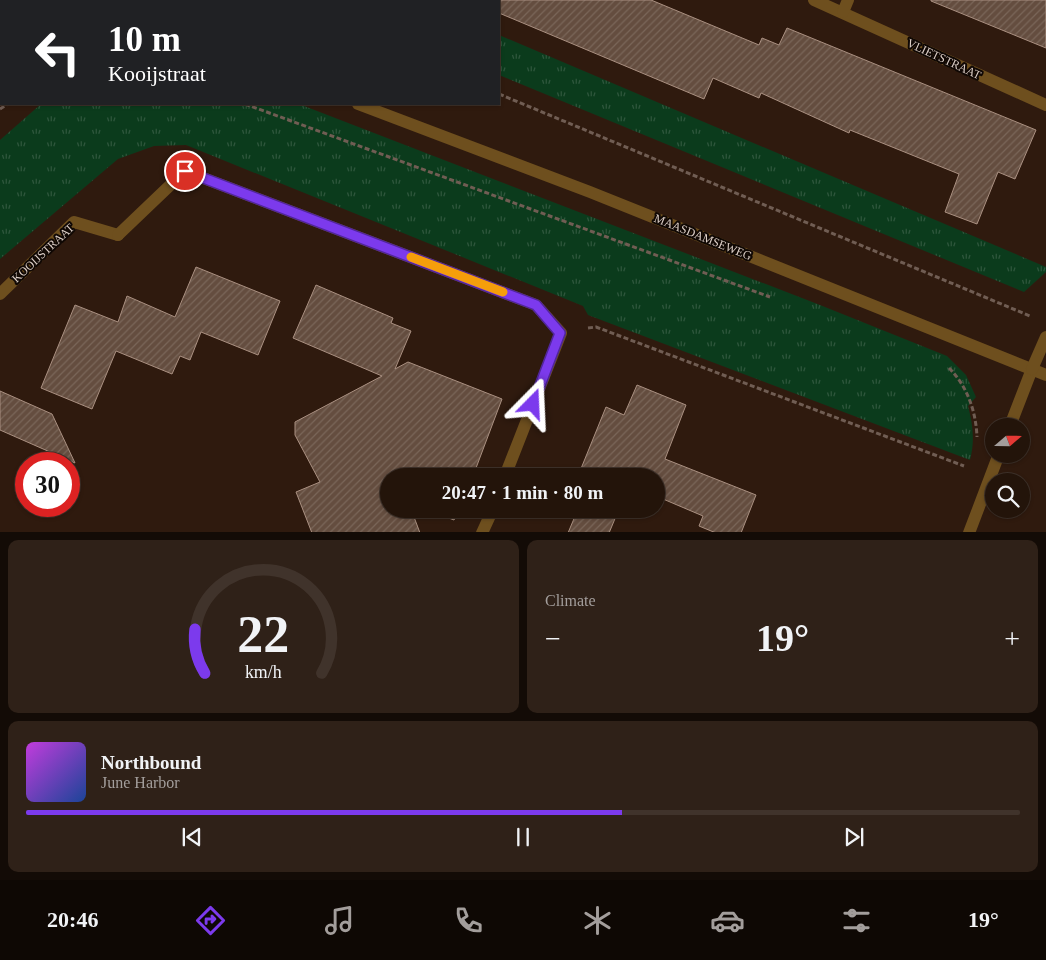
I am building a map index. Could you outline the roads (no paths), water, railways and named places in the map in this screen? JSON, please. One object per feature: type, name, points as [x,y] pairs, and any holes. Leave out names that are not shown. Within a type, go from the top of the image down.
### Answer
[{"type":"street","name":"VLIETSTRAAT","points":[[814,0],[1046,105]]},
{"type":"street","points":[[843,12],[848,0]]},
{"type":"street","name":"MAASDAMSEWEG","points":[[361,105],[590,192],[1046,375]]},
{"type":"street","name":"KOOIJSTRAAT","points":[[0,294],[74,222],[118,235],[185,171],[536,305],[560,333],[508,468]]},
{"type":"street","points":[[1013,418],[1046,337]]},
{"type":"street","points":[[969,532],[996,463]]},
{"type":"street","points":[[482,532],[488,518]]}]
